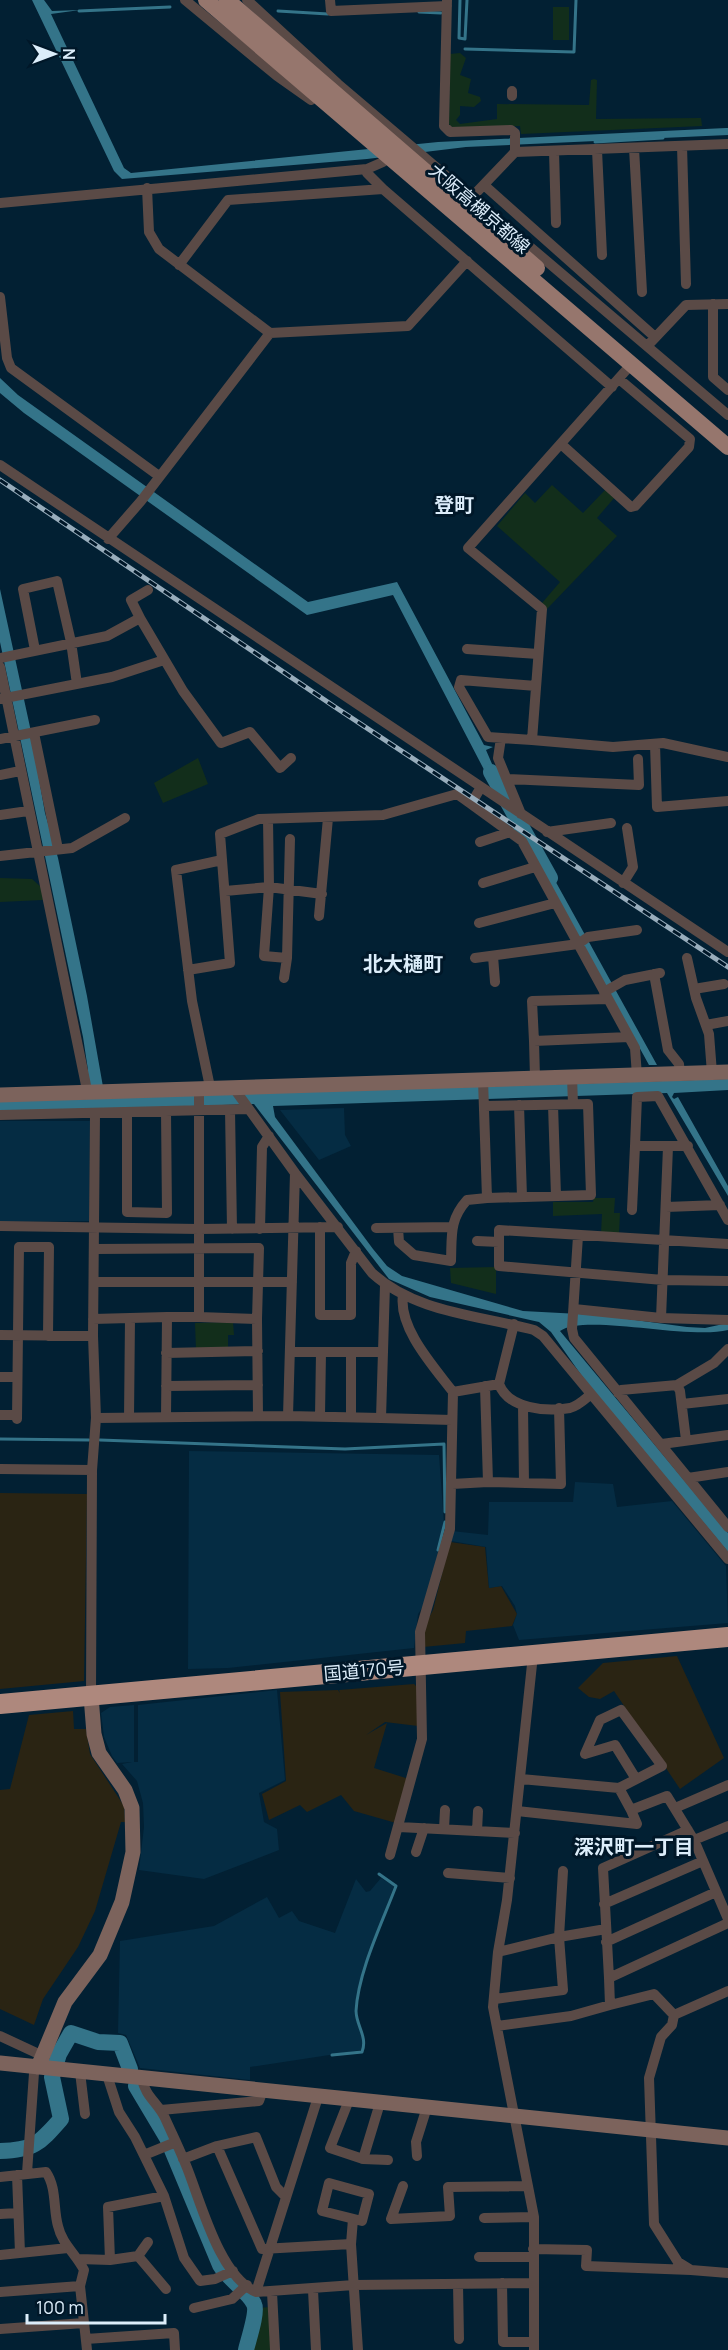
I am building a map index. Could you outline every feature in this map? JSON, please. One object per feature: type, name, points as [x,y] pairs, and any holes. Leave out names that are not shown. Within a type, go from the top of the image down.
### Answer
[{"type":"highway","name":"国道170号","points":[[0,1704],[728,1637]]},
{"type":"main road","points":[[192,0],[282,71],[301,92]]},
{"type":"main road","name":"大阪高槻京都線","points":[[207,0],[728,447]]},
{"type":"main road","name":"大阪高槻京都線","points":[[226,0],[728,432]]},
{"type":"main road","points":[[237,0],[338,84]]},
{"type":"street","points":[[185,0],[277,76],[301,92],[728,453]]},
{"type":"street","points":[[247,0],[338,84],[728,415]]},
{"type":"street","points":[[330,0],[331,11],[447,3],[444,126],[450,132],[511,130],[515,133],[515,152],[472,197]]},
{"type":"street","points":[[515,152],[728,144]]},
{"type":"street","points":[[682,146],[687,284]]},
{"type":"street","points":[[634,148],[642,292]]},
{"type":"street","points":[[597,150],[602,255]]},
{"type":"street","points":[[554,151],[556,223]]},
{"type":"street","points":[[0,203],[367,169],[384,162]]},
{"type":"street","points":[[367,169],[367,173],[384,189],[466,261],[615,383],[690,440],[689,447],[635,506],[630,507],[561,444]]},
{"type":"street","points":[[484,185],[655,337]]},
{"type":"street","points":[[147,188],[149,232],[159,249],[270,333],[408,326],[466,261]]},
{"type":"street","points":[[179,265],[228,200],[384,189]]},
{"type":"street","points":[[0,297],[7,358],[11,368],[159,476]]},
{"type":"street","points":[[713,304],[713,377],[728,390]]},
{"type":"street","points":[[647,346],[687,305],[728,304]]},
{"type":"street","points":[[108,539],[141,501],[270,333]]},
{"type":"street","points":[[532,740],[542,609],[468,548],[628,368]]},
{"type":"street","points":[[0,465],[728,952]]},
{"type":"street","points":[[35,650],[23,589],[57,581],[71,642],[77,684]]},
{"type":"street","points":[[148,590],[131,600],[164,660],[221,743],[250,732],[280,768],[291,758]]},
{"type":"street","points":[[0,658],[107,636],[140,618]]},
{"type":"street","points":[[467,649],[538,654]]},
{"type":"street","points":[[3,698],[77,684],[164,660]]},
{"type":"street","points":[[0,667],[3,698],[15,737],[28,811],[40,851],[87,1090]]},
{"type":"street","points":[[536,686],[461,680],[459,687],[488,737],[613,747],[655,744],[728,757]]},
{"type":"street","points":[[0,739],[95,720]]},
{"type":"street","points":[[34,733],[58,849]]},
{"type":"street","points":[[501,738],[498,758],[508,779],[518,812]]},
{"type":"street","points":[[655,744],[657,807],[728,801]]},
{"type":"street","points":[[508,779],[639,785],[638,759]]},
{"type":"street","points":[[0,775],[20,771]]},
{"type":"street","points":[[471,804],[481,787]]},
{"type":"street","points":[[188,970],[230,963],[220,834],[259,819],[383,815],[457,794],[522,841],[555,903],[582,941],[635,1048],[658,1075]]},
{"type":"street","points":[[0,814],[28,811]]},
{"type":"street","points":[[0,856],[72,848],[125,818]]},
{"type":"street","points":[[319,916],[328,818]]},
{"type":"street","points":[[268,819],[269,887],[264,956],[287,958]]},
{"type":"street","points":[[548,832],[611,823]]},
{"type":"street","points":[[623,882],[633,867],[627,828]]},
{"type":"street","points":[[480,842],[510,832]]},
{"type":"street","points":[[284,978],[287,958],[290,839]]},
{"type":"street","points":[[199,1317],[199,1109],[203,1090],[176,870],[222,860]]},
{"type":"street","points":[[483,883],[535,867]]},
{"type":"street","points":[[225,891],[269,887],[322,894]]},
{"type":"street","points":[[478,923],[555,903]]},
{"type":"street","points":[[475,958],[637,930]]},
{"type":"street","points":[[493,956],[495,982]]},
{"type":"street","points":[[687,958],[694,989],[706,1024],[712,1073]]},
{"type":"street","points":[[535,1078],[532,1002],[608,992],[625,980],[657,973],[668,1050],[679,1064],[658,1075]]},
{"type":"street","points":[[694,989],[724,984]]},
{"type":"street","points":[[706,1024],[728,1021]]},
{"type":"street","points":[[534,1041],[629,1037]]},
{"type":"street","points":[[0,1095],[87,1090],[235,1090],[483,1082],[535,1078],[572,1080],[728,1072]]},
{"type":"street","points":[[572,1080],[573,1102]]},
{"type":"street","points":[[483,1082],[488,1198]]},
{"type":"street","points":[[235,1090],[295,1173],[385,1285],[403,1295],[441,1309],[514,1324],[534,1330],[543,1336],[728,1559]]},
{"type":"street","points":[[632,1210],[637,1097],[658,1096],[728,1220]]},
{"type":"street","points":[[398,1228],[399,1242],[414,1255],[452,1262],[452,1227],[456,1212],[467,1200],[591,1195],[588,1104],[573,1102],[519,1106],[484,1103]]},
{"type":"street","points":[[554,1105],[556,1196]]},
{"type":"street","points":[[519,1106],[522,1197]]},
{"type":"street","points":[[0,1115],[248,1108]]},
{"type":"street","points":[[230,1110],[231,1229]]},
{"type":"street","points":[[127,1113],[127,1212],[167,1213],[166,1111]]},
{"type":"street","points":[[21,2253],[18,2213],[22,2174],[27,2154],[34,2073],[41,2062],[65,2002],[100,1955],[122,1902],[133,1852],[132,1808],[125,1790],[109,1771],[98,1748],[91,1695],[92,1470],[96,1418],[93,1336],[95,1114]]},
{"type":"street","points":[[260,1228],[262,1147],[269,1136]]},
{"type":"street","points":[[635,1146],[688,1146]]},
{"type":"street","points":[[661,1318],[668,1147]]},
{"type":"street","points":[[288,1416],[295,1173]]},
{"type":"street","points":[[666,1207],[720,1205]]},
{"type":"street","points":[[0,1226],[199,1229],[338,1227]]},
{"type":"street","points":[[320,1227],[320,1315],[351,1315],[351,1263],[356,1251]]},
{"type":"street","points":[[376,1228],[452,1227]]},
{"type":"street","points":[[728,1244],[664,1242],[499,1230],[499,1266],[663,1280],[728,1281]]},
{"type":"street","points":[[578,1236],[572,1329],[574,1338],[728,1527]]},
{"type":"street","points":[[477,1241],[499,1242]]},
{"type":"street","points":[[0,1415],[17,1417],[19,1247],[49,1247],[48,1336]]},
{"type":"street","points":[[94,1249],[259,1248],[258,1416]]},
{"type":"street","points":[[94,1282],[291,1282]]},
{"type":"street","points":[[381,1418],[385,1285]]},
{"type":"street","points":[[390,1855],[422,1739],[420,1665],[422,1623],[433,1597],[450,1529],[452,1484],[453,1392],[414,1335],[401,1308],[403,1295]]},
{"type":"street","points":[[573,1311],[661,1318],[728,1320]]},
{"type":"street","points":[[166,1417],[167,1317]]},
{"type":"street","points":[[129,1418],[130,1318]]},
{"type":"street","points":[[93,1319],[257,1318]]},
{"type":"street","points":[[514,1324],[499,1384],[512,1402],[523,1406],[571,1407],[590,1395]]},
{"type":"street","points":[[0,1335],[93,1336]]},
{"type":"street","points":[[166,1353],[258,1351]]},
{"type":"street","points":[[618,1393],[621,1390],[677,1385],[714,1363],[727,1351]]},
{"type":"street","points":[[290,1352],[382,1352]]},
{"type":"street","points":[[320,1416],[321,1352]]},
{"type":"street","points":[[351,1352],[351,1418]]},
{"type":"street","points":[[0,1377],[17,1377]]},
{"type":"street","points":[[453,1392],[499,1384]]},
{"type":"street","points":[[166,1386],[258,1385]]},
{"type":"street","points":[[677,1385],[682,1404],[686,1440]]},
{"type":"street","points":[[485,1386],[488,1482]]},
{"type":"street","points":[[682,1404],[728,1399]]},
{"type":"street","points":[[523,1406],[524,1483]]},
{"type":"street","points":[[452,1484],[488,1482],[561,1484],[559,1408]]},
{"type":"street","points":[[96,1418],[320,1416],[452,1420]]},
{"type":"street","points":[[662,1444],[728,1435]]},
{"type":"street","points":[[0,1469],[92,1470]]},
{"type":"street","points":[[688,1478],[728,1472]]},
{"type":"street","points":[[502,2283],[503,2342],[534,2346],[534,2217],[493,2007],[498,1953],[510,1878],[533,1655]]},
{"type":"street","points":[[521,1779],[619,1788],[662,1766],[621,1710],[600,1720],[585,1754],[615,1746],[636,1779]]},
{"type":"street","points":[[675,1808],[728,1785]]},
{"type":"street","points":[[517,1811],[637,1824],[619,1788]]},
{"type":"street","points":[[609,1978],[728,1921],[694,1840],[667,1796],[631,1810]]},
{"type":"street","points":[[444,1829],[445,1810]]},
{"type":"street","points":[[477,1831],[478,1811]]},
{"type":"street","points":[[399,1827],[514,1833]]},
{"type":"street","points":[[694,1840],[728,1827]]},
{"type":"street","points":[[416,1852],[424,1828]]},
{"type":"street","points":[[610,2005],[603,1868],[688,1830]]},
{"type":"street","points":[[604,1904],[703,1861]]},
{"type":"street","points":[[495,1999],[563,1990],[559,1937],[563,1871]]},
{"type":"street","points":[[448,1874],[510,1878]]},
{"type":"street","points":[[606,1942],[717,1892]]},
{"type":"street","points":[[498,1953],[559,1937],[606,1929]]},
{"type":"street","points":[[674,2015],[728,1990]]},
{"type":"street","points":[[497,2026],[571,2016],[654,1994],[674,2015]]},
{"type":"street","points":[[674,2015],[672,2025],[661,2037],[648,2078],[654,2224],[678,2262],[691,2270]]},
{"type":"street","points":[[0,2036],[41,2062]]},
{"type":"street","points":[[0,2063],[41,2062],[80,2072],[142,2079],[728,2138]]},
{"type":"street","points":[[80,2072],[85,2114]]},
{"type":"street","points":[[107,2075],[119,2112],[164,2196],[184,2258],[200,2281],[215,2279],[233,2271]]},
{"type":"street","points":[[142,2079],[144,2090],[161,2110],[176,2142],[216,2244],[243,2288],[256,2292],[272,2292],[354,2285],[533,2283]]},
{"type":"street","points":[[161,2110],[259,2101],[263,2090]]},
{"type":"street","points":[[256,2292],[318,2097]]},
{"type":"street","points":[[349,2100],[330,2148],[363,2159],[388,2160]]},
{"type":"street","points":[[363,2159],[380,2103]]},
{"type":"street","points":[[417,2156],[416,2142],[427,2107]]},
{"type":"street","points":[[183,2159],[217,2146],[256,2137],[276,2187],[286,2197]]},
{"type":"street","points":[[144,2155],[176,2142]]},
{"type":"street","points":[[217,2146],[262,2249],[351,2244]]},
{"type":"street","points":[[0,2177],[46,2172],[51,2179],[57,2226],[68,2248],[75,2252],[84,2270],[80,2286],[86,2344],[174,2333],[175,2350]]},
{"type":"street","points":[[329,2183],[369,2194],[362,2221],[354,2219],[321,2211],[329,2183]]},
{"type":"street","points":[[403,2186],[391,2219],[450,2216],[448,2187],[528,2186]]},
{"type":"street","points":[[110,2260],[108,2207],[164,2196]]},
{"type":"street","points":[[0,2214],[18,2213]]},
{"type":"street","points":[[484,2218],[534,2217]]},
{"type":"street","points":[[354,2219],[351,2244],[358,2350]]},
{"type":"street","points":[[79,2259],[110,2260],[138,2256],[148,2242]]},
{"type":"street","points":[[0,2255],[68,2248]]},
{"type":"street","points":[[479,2257],[586,2250],[586,2266],[728,2273]]},
{"type":"street","points":[[138,2256],[166,2289]]},
{"type":"street","points":[[458,2284],[459,2339]]},
{"type":"street","points":[[0,2292],[80,2286]]},
{"type":"street","points":[[194,2308],[232,2299],[243,2288]]},
{"type":"street","points":[[313,2290],[316,2350]]},
{"type":"street","points":[[272,2292],[276,2350]]},
{"type":"street","points":[[0,2329],[84,2323]]},
{"type":"shaded area","points":[[32,0],[44,0],[52,11],[80,10],[51,14],[124,168],[131,173],[438,142],[726,128],[728,128],[728,135],[466,147],[367,159],[122,179],[114,171]]},
{"type":"shaded area","points":[[0,378],[18,395],[308,602],[397,582],[484,745],[493,747],[486,750],[505,794],[492,785],[393,595],[307,615],[24,413],[0,393]]},
{"type":"shaded area","points":[[0,589],[30,727],[45,813],[58,858],[87,996],[105,1098],[728,1079],[728,1090],[674,1093],[672,1097],[674,1099],[678,1097],[728,1186],[728,1196],[667,1093],[273,1106],[275,1117],[373,1249],[387,1266],[402,1276],[523,1311],[598,1315],[687,1327],[705,1328],[728,1323],[728,1330],[710,1332],[614,1325],[573,1326],[560,1331],[728,1533],[728,1552],[584,1379],[551,1332],[539,1322],[430,1297],[389,1279],[254,1104],[0,1112],[0,1101],[87,1099],[88,1070],[0,642]]},
{"type":"shaded area","points":[[542,857],[657,1065],[649,1065],[537,861]]},
{"type":"shaded area","points":[[344,1108],[345,1135],[351,1146],[319,1160],[280,1110]]},
{"type":"shaded area","points":[[0,1121],[90,1121],[89,1221],[0,1222]]},
{"type":"shaded area","points":[[189,1451],[439,1455],[444,1523],[429,1598],[418,1614],[414,1648],[228,1668],[188,1669]]},
{"type":"shaded area","points":[[575,1482],[613,1484],[617,1507],[672,1501],[726,1566],[728,1623],[519,1640],[513,1625],[517,1614],[515,1606],[502,1586],[489,1588],[486,1547],[451,1541],[452,1531],[488,1535],[489,1502],[573,1502]]},
{"type":"shaded area","points":[[0,1493],[87,1494],[84,1681],[0,1689]]},
{"type":"shaded area","points":[[450,1542],[485,1547],[489,1588],[501,1586],[517,1614],[512,1626],[466,1631],[465,1643],[423,1647],[423,1629],[433,1610]]},
{"type":"shaded area","points":[[677,1656],[724,1758],[680,1789],[614,1691],[600,1699],[589,1697],[578,1688],[603,1663]]},
{"type":"shaded area","points":[[414,1684],[417,1687],[418,1726],[385,1722],[366,1735],[387,1723],[374,1768],[409,1779],[396,1823],[354,1811],[341,1795],[307,1812],[300,1805],[269,1820],[262,1794],[286,1781],[280,1692],[338,1690],[340,1693],[339,1690]]},
{"type":"shaded area","points":[[277,1690],[285,1780],[259,1793],[264,1822],[277,1829],[279,1850],[204,1879],[139,1870],[144,1827],[143,1803],[137,1781],[122,1764],[132,1762],[117,1763],[112,1756],[104,1737],[101,1713],[110,1707],[134,1705],[134,1762],[138,1762],[138,1705]]},
{"type":"shaded area","points":[[73,1711],[74,1729],[86,1729],[90,1754],[124,1806],[125,1822],[121,1822],[95,1911],[78,1947],[43,1999],[34,2025],[0,2009],[0,1790],[10,1789],[29,1715]]},
{"type":"shaded area","points":[[381,1878],[394,1886],[362,1977],[354,2013],[363,2039],[362,2050],[250,2067],[250,2080],[140,2068],[126,2035],[118,2033],[120,1941],[214,1926],[267,1897],[279,1918],[292,1911],[299,1921],[335,1933],[356,1879],[366,1892],[370,1891]]},
{"type":"green space","points":[[553,7],[569,7],[569,40],[553,40]]},
{"type":"green space","points":[[460,53],[466,58],[460,75],[471,79],[468,93],[480,97],[481,101],[474,107],[460,106],[460,115],[456,120],[460,124],[497,119],[497,104],[589,105],[591,80],[594,79],[597,80],[596,119],[701,118],[702,126],[521,134],[520,126],[453,129],[449,124],[450,54]]},
{"type":"green space","points":[[552,485],[583,513],[606,489],[615,497],[597,518],[617,536],[547,609],[542,603],[560,582],[497,526],[525,493],[535,503]]},
{"type":"green space","points":[[198,758],[208,784],[163,803],[154,783]]},
{"type":"green space","points":[[0,878],[32,879],[41,887],[43,900],[0,902]]},
{"type":"green space","points":[[594,1198],[615,1198],[614,1213],[620,1213],[619,1234],[601,1233],[602,1214],[553,1216],[553,1202],[593,1202]]},
{"type":"green space","points":[[496,1267],[496,1294],[451,1283],[450,1268]]},
{"type":"green space","points":[[233,1322],[234,1335],[228,1335],[228,1350],[196,1350],[195,1323]]},
{"type":"green space","points":[[270,2307],[273,2350],[249,2350],[259,2308]]},
{"type":"waterway","points":[[460,0],[459,38],[465,39],[467,0]]},
{"type":"waterway","points":[[465,49],[574,52],[576,0]]},
{"type":"waterway","points":[[79,11],[170,7]]},
{"type":"waterway","points":[[278,11],[328,14]]},
{"type":"waterway","points":[[419,12],[441,13]]},
{"type":"waterway","points":[[595,142],[663,138]]},
{"type":"waterway","points":[[491,772],[550,878]]},
{"type":"waterway","points":[[0,1439],[89,1440]]},
{"type":"waterway","points":[[100,1440],[345,1449],[444,1444],[445,1512]]},
{"type":"waterway","points":[[438,1550],[445,1522]]},
{"type":"waterway","points":[[332,2055],[362,2052],[364,2041],[356,2011],[361,1980],[396,1886],[379,1874]]},
{"type":"waterway","points":[[0,2151],[21,2149],[35,2144],[61,2119],[52,2077],[59,2054],[71,2033],[98,2042],[120,2043],[130,2069]]},
{"type":"waterway","points":[[136,2086],[167,2138],[220,2265],[254,2304],[254,2320],[246,2350]]},
{"type":"railway","points":[[0,480],[335,707],[728,967]]},
{"type":"district","name":"登町","points":[[454,504]]},
{"type":"district","name":"北大樋町","points":[[403,963]]},
{"type":"district","name":"深沢町一丁目","points":[[634,1846]]}]
